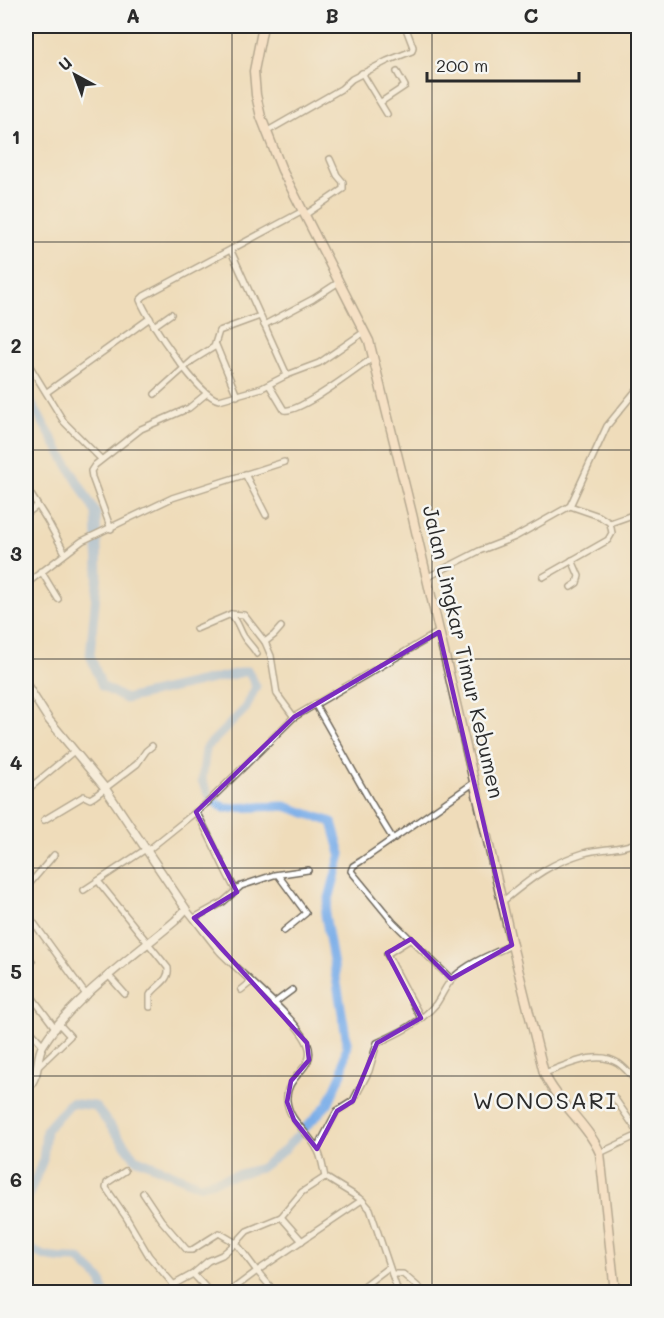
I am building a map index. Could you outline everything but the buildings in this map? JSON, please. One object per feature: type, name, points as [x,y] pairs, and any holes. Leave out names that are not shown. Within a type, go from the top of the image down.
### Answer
[{"type":"main road","name":"Jalan Lingkar Timur Kebumen","points":[[263,26],[254,71],[258,106],[266,132],[364,332],[374,357],[544,1073],[595,1141],[600,1154],[615,1293]]},
{"type":"street","points":[[266,132],[341,89],[348,81],[412,51],[413,47],[405,26]]},
{"type":"street","points":[[381,102],[405,86],[397,72]]},
{"type":"street","points":[[362,74],[387,114]]},
{"type":"street","points":[[330,159],[335,172],[343,182],[342,191],[140,300],[154,326],[185,369],[206,394],[219,400],[268,385],[326,360],[364,332]]},
{"type":"street","points":[[231,251],[287,375]]},
{"type":"street","points":[[264,325],[313,299],[339,282]]},
{"type":"street","points":[[154,326],[171,314]]},
{"type":"street","points":[[26,316],[29,321],[26,326]]},
{"type":"street","points":[[237,396],[216,345],[219,331],[260,316]]},
{"type":"street","points":[[47,392],[150,318]]},
{"type":"street","points":[[155,394],[193,360],[216,345]]},
{"type":"street","points":[[268,385],[285,410],[290,411],[318,396],[374,357]]},
{"type":"street","points":[[26,360],[66,423],[101,459]]},
{"type":"street","points":[[426,578],[479,551],[515,537],[570,506],[607,426],[639,388]]},
{"type":"street","points":[[110,529],[92,477],[93,468],[101,459],[141,429],[189,408],[206,394]]},
{"type":"street","points":[[26,584],[82,541],[172,498],[284,462]]},
{"type":"street","points":[[245,474],[266,515]]},
{"type":"street","points":[[28,490],[65,553]]},
{"type":"street","points":[[26,514],[38,506]]},
{"type":"street","points":[[543,577],[609,539],[612,533],[610,523],[599,516],[570,506]]},
{"type":"street","points":[[610,523],[639,513]]},
{"type":"street","points":[[571,587],[577,583],[579,576],[572,560]]},
{"type":"street","points":[[41,572],[58,599]]},
{"type":"street","points":[[196,629],[231,614],[244,615],[265,642],[271,656],[277,694],[294,717]]},
{"type":"street","points":[[231,614],[257,654]]},
{"type":"street","points":[[265,642],[281,627]]},
{"type":"street","points":[[84,890],[147,850],[196,812],[294,717],[439,632]]},
{"type":"street","points":[[26,684],[49,720],[105,788],[186,909],[212,942],[300,1032],[307,1043],[310,1052],[309,1060],[291,1081],[286,1095],[288,1110],[315,1147],[325,1177],[362,1200],[372,1214],[398,1293]]},
{"type":"street","points":[[315,704],[393,838]]},
{"type":"street","points":[[44,820],[84,796],[93,798],[137,764],[152,746]]},
{"type":"street","points":[[26,791],[74,751]]},
{"type":"street","points":[[451,979],[393,922],[351,871],[355,865],[475,782]]},
{"type":"street","points":[[196,812],[207,829],[219,860],[235,889]]},
{"type":"street","points":[[503,901],[555,862],[586,852],[628,846],[639,841]]},
{"type":"street","points":[[26,888],[54,855]]},
{"type":"street","points":[[194,918],[231,897],[235,889],[278,875],[308,870]]},
{"type":"street","points":[[278,875],[306,913],[284,931]]},
{"type":"street","points":[[98,881],[168,968],[166,979],[150,995],[150,1007]]},
{"type":"street","points":[[26,1092],[33,1080],[43,1045],[58,1026],[87,996],[186,909]]},
{"type":"street","points":[[26,912],[87,996]]},
{"type":"street","points":[[386,927],[393,922]]},
{"type":"street","points":[[411,939],[387,954],[421,1018]]},
{"type":"street","points":[[315,1147],[339,1109],[353,1101],[369,1071],[377,1043],[397,1035],[421,1018],[437,1003],[451,979],[471,964],[512,945]]},
{"type":"street","points":[[26,966],[32,961]]},
{"type":"street","points":[[110,976],[125,994]]},
{"type":"street","points":[[241,990],[251,982]]},
{"type":"street","points":[[26,989],[69,1037],[37,1068]]},
{"type":"street","points":[[273,1004],[292,990]]},
{"type":"street","points":[[26,1026],[43,1045]]},
{"type":"street","points":[[544,1073],[589,1059],[604,1058],[617,1062],[639,1084]]},
{"type":"street","points":[[600,1154],[639,1134],[613,1096]]},
{"type":"street","points":[[125,1171],[107,1183],[106,1188],[149,1256],[180,1293]]},
{"type":"street","points":[[173,1285],[193,1274],[208,1261],[219,1257],[236,1244],[247,1231],[281,1217],[302,1192],[325,1177]]},
{"type":"street","points":[[143,1193],[161,1220],[187,1251],[219,1233],[236,1244],[275,1293]]},
{"type":"street","points":[[229,1293],[257,1270],[362,1200]]},
{"type":"street","points":[[281,1217],[302,1241]]},
{"type":"street","points":[[356,1293],[389,1267]]},
{"type":"street","points":[[193,1274],[210,1293]]},
{"type":"street","points":[[392,1274],[403,1275],[424,1293]]},
{"type":"highlighted area","points":[[439,632],[512,945],[451,979],[411,939],[387,953],[421,1018],[377,1043],[353,1101],[337,1111],[317,1149],[294,1120],[287,1102],[291,1081],[309,1060],[307,1043],[194,918],[237,892],[196,812],[294,717]]},
{"type":"waterway","points":[[26,394],[96,513],[98,573],[90,655],[102,686],[125,699],[248,671],[256,686],[246,708],[206,748],[202,781],[211,800],[225,808],[285,806],[332,822],[341,854],[325,914],[347,1042],[342,1073],[328,1104],[284,1150],[261,1168],[199,1185],[135,1158],[95,1106],[70,1103],[46,1130],[43,1160],[26,1202]]},
{"type":"waterway","points":[[26,1245],[44,1256],[79,1259],[101,1280],[104,1292]]},
{"type":"district","name":"WONOSARI","points":[[545,1101]]}]
